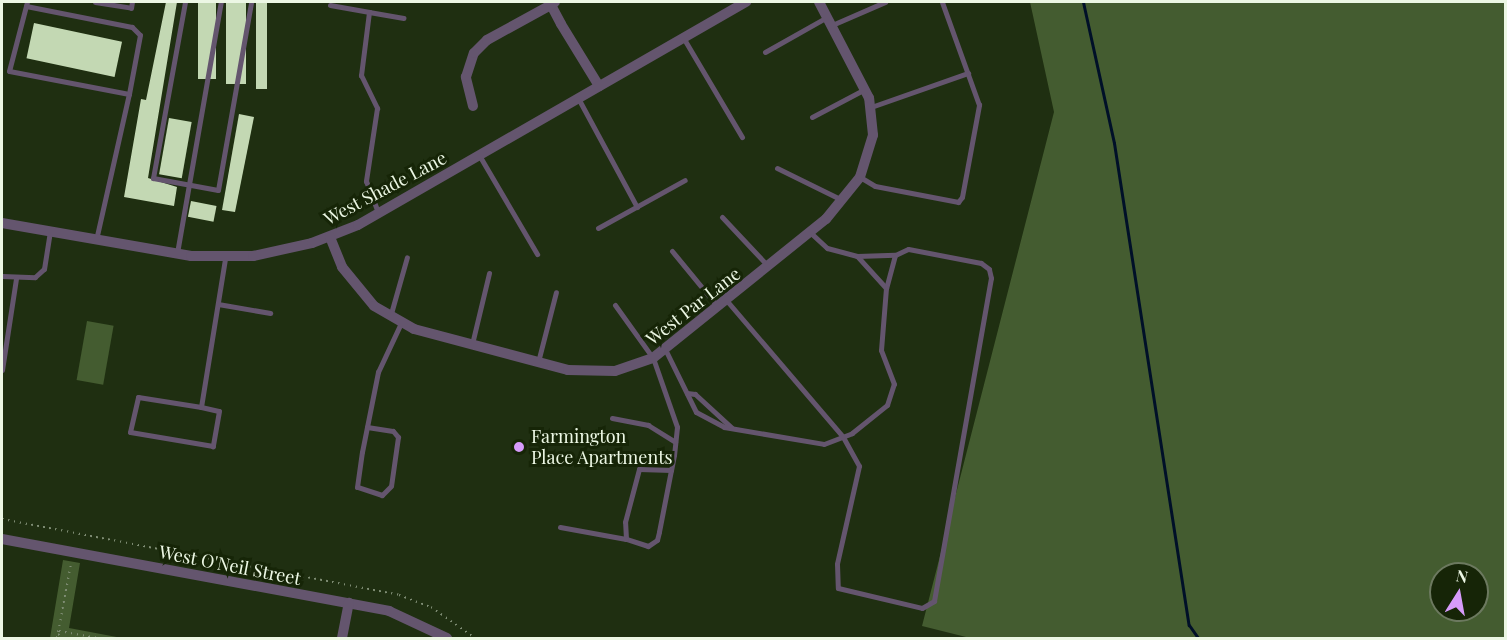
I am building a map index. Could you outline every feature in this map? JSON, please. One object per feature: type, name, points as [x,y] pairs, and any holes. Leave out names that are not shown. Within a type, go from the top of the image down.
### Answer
[{"type":"street","name":"West Shade Lane","points":[[2,223],[176,255],[225,258],[284,251],[330,237],[378,213],[746,2]]},
{"type":"street","name":"West Par Lane","points":[[330,237],[354,284],[390,318],[401,323],[472,345],[538,362],[591,372],[625,369],[653,358],[723,305],[810,232],[843,201],[860,177],[873,135],[871,107],[866,89],[819,2]]},
{"type":"street","points":[[472,106],[466,77],[474,53],[487,40],[554,3],[599,86]]},
{"type":"street","name":"West O'Neil Street","points":[[2,539],[349,603],[413,619],[447,639]]},
{"type":"street","points":[[342,639],[349,603]]},
{"type":"lane","points":[[95,2],[131,8],[132,2]]},
{"type":"lane","points":[[185,2],[153,178],[218,190],[251,2]]},
{"type":"lane","points":[[176,255],[221,2]]},
{"type":"lane","points":[[765,52],[830,21],[885,2]]},
{"type":"lane","points":[[860,177],[875,186],[958,202],[979,105],[942,2]]},
{"type":"lane","points":[[96,240],[129,94],[140,35],[132,27],[26,4],[9,71],[129,94]]},
{"type":"lane","points":[[330,5],[403,18]]},
{"type":"lane","points":[[369,12],[361,75],[377,108],[366,181],[378,213]]},
{"type":"lane","points":[[683,37],[742,137]]},
{"type":"lane","points":[[871,107],[968,73]]},
{"type":"lane","points":[[812,117],[866,89]]},
{"type":"lane","points":[[578,98],[637,207]]},
{"type":"lane","points":[[479,155],[537,254]]},
{"type":"lane","points":[[777,168],[843,201]]},
{"type":"lane","points":[[598,228],[685,180]]},
{"type":"lane","points":[[722,217],[769,267]]},
{"type":"lane","points":[[2,276],[35,277],[44,269],[50,231]]},
{"type":"lane","points":[[672,251],[843,437],[859,466],[837,564],[838,588],[929,606],[991,278],[989,268],[971,260],[908,249],[895,255],[857,256],[827,248],[810,232]]},
{"type":"lane","points":[[665,350],[696,412],[710,423],[824,444],[843,437],[887,405],[893,395],[881,350],[885,288],[895,255]]},
{"type":"lane","points":[[857,256],[885,288]]},
{"type":"lane","points":[[390,318],[407,257]]},
{"type":"lane","points":[[201,407],[225,258]]},
{"type":"lane","points":[[472,345],[489,273]]},
{"type":"lane","points":[[2,370],[16,278]]},
{"type":"lane","points":[[538,362],[556,292]]},
{"type":"lane","points":[[218,304],[270,313]]},
{"type":"lane","points":[[560,527],[626,538],[648,546],[657,540],[677,427],[653,358],[615,305]]},
{"type":"lane","points":[[367,427],[393,431],[398,437],[391,486],[382,495],[357,487],[367,427],[383,354],[401,323]]},
{"type":"lane","points":[[687,393],[733,429]]},
{"type":"lane","points":[[138,397],[201,407],[219,411],[213,446],[130,432],[138,397]]},
{"type":"lane","points":[[612,418],[648,425],[675,441]]},
{"type":"lane","points":[[626,538],[625,522],[639,469],[671,470]]},
{"type":"path","points":[[2,519],[399,595],[431,607],[475,639]]},
{"type":"path","points":[[57,639],[71,564]]},
{"type":"path","points":[[58,632],[63,639]]},
{"type":"path","points":[[58,632],[98,639]]},
{"type":"green space","points":[[1030,2],[1505,2],[1505,638],[970,638],[922,626],[1054,112]]},
{"type":"green space","points":[[87,321],[114,326],[103,385],[77,380]]},
{"type":"green space","points":[[63,560],[80,563],[69,628],[122,638],[50,638]]},
{"type":"building","points":[[166,2],[177,2],[148,178],[177,187],[174,206],[124,197],[141,99],[146,100]]},
{"type":"building","points":[[198,2],[216,2],[216,79],[198,79]]},
{"type":"building","points":[[226,2],[246,2],[246,84],[226,84]]},
{"type":"building","points":[[256,2],[267,2],[267,89],[256,89]]},
{"type":"building","points":[[34,23],[122,42],[115,77],[27,58]]},
{"type":"building","points":[[239,114],[254,117],[235,212],[222,210]]},
{"type":"building","points":[[169,118],[192,122],[182,178],[159,174]]},
{"type":"building","points":[[191,201],[217,206],[213,222],[188,217]]},
{"type":"waterway","points":[[1083,2],[1114,143],[1189,625],[1198,638]]},
{"type":"place","name":"Farmington Place Apartments","points":[[519,447]]}]
